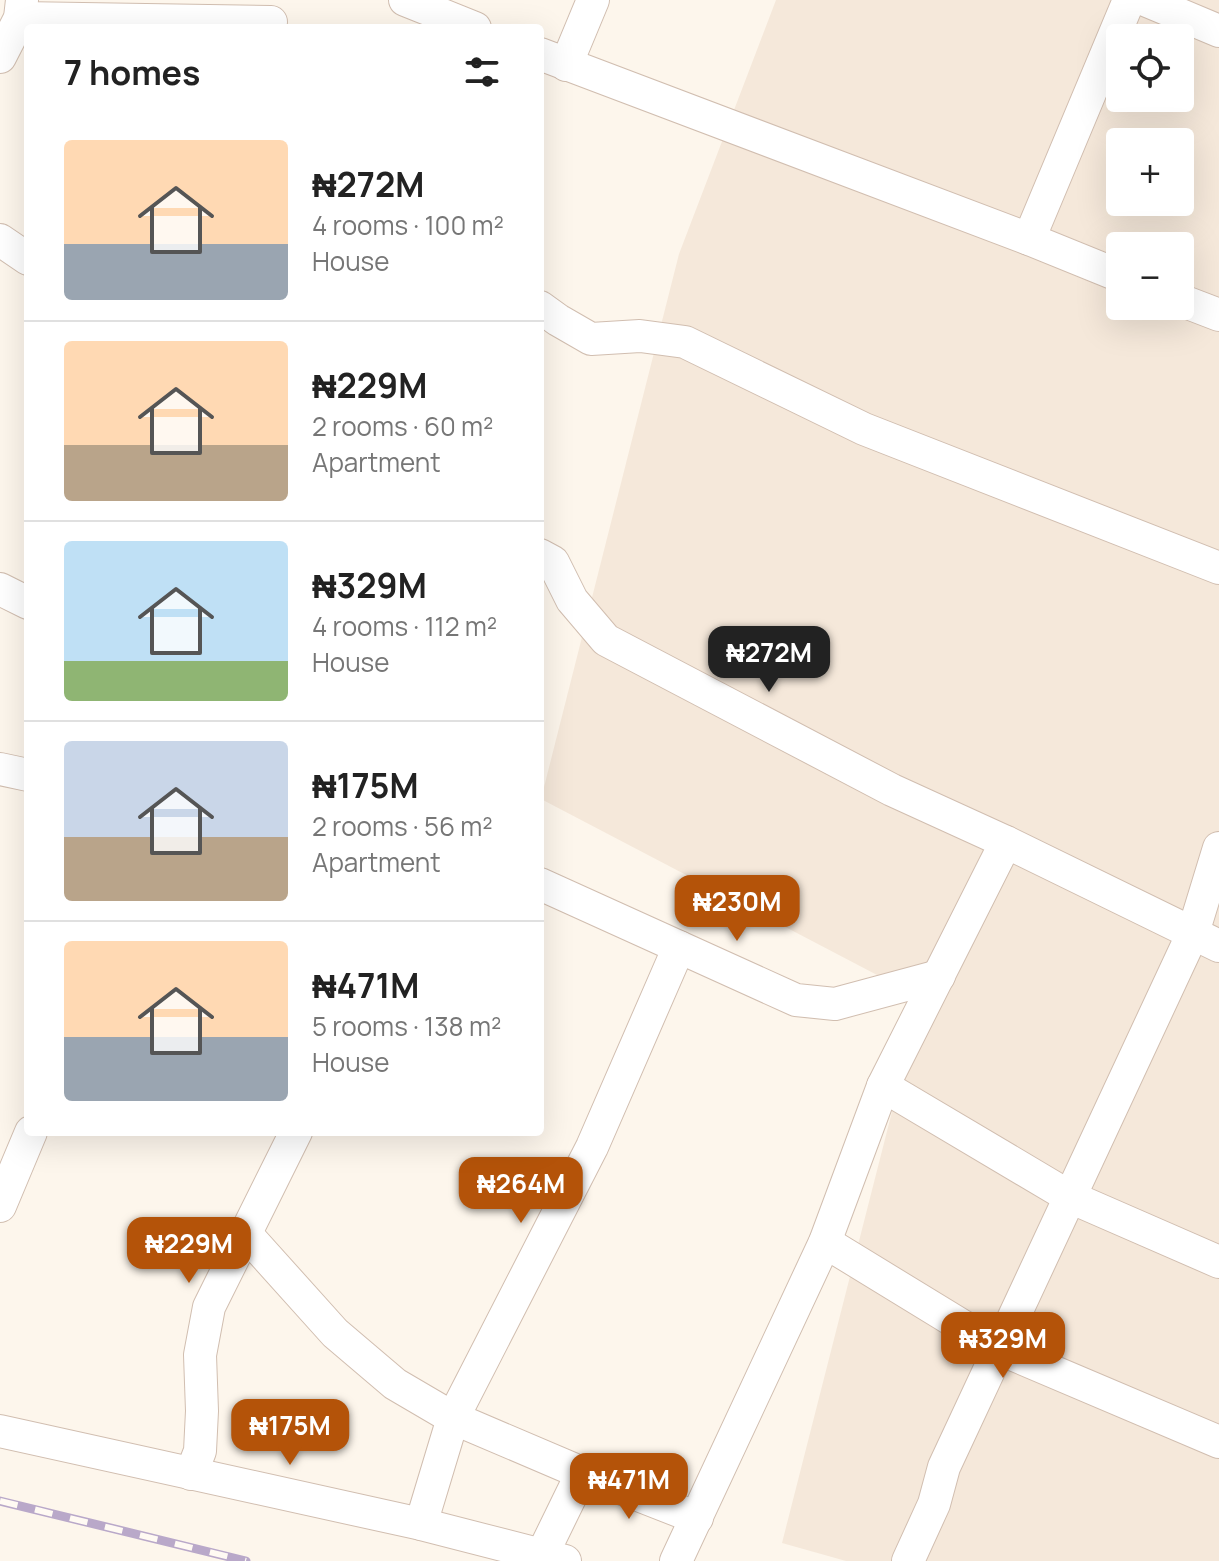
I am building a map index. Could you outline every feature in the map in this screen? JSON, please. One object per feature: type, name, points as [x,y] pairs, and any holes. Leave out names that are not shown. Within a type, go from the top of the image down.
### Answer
[{"type":"street","points":[[405,0],[465,24]]},
{"type":"street","points":[[593,0],[553,60],[1106,270]]},
{"type":"street","points":[[1029,239],[1129,0]]},
{"type":"street","points":[[1145,0],[1219,31]]},
{"type":"street","points":[[0,57],[21,9],[273,17]]},
{"type":"street","points":[[0,240],[24,256]]},
{"type":"street","points":[[1194,305],[1219,315]]},
{"type":"street","points":[[544,310],[591,339],[640,336],[685,342],[864,429],[1219,568]]},
{"type":"street","points":[[544,557],[553,562],[572,600],[606,640],[892,790],[1206,939]]},
{"type":"street","points":[[0,589],[24,601]]},
{"type":"street","points":[[0,769],[24,774]]},
{"type":"street","points":[[676,1561],[825,1242],[883,1086],[1006,842]]},
{"type":"street","points":[[908,1561],[934,1504],[944,1467],[1070,1197],[1206,939],[1219,848]]},
{"type":"street","points":[[544,886],[796,1000],[835,1004],[939,976]]},
{"type":"street","points":[[421,1524],[453,1418],[592,1147],[679,947]]},
{"type":"street","points":[[883,1086],[1070,1197],[1219,1262]]},
{"type":"street","points":[[0,1206],[29,1136]]},
{"type":"street","points":[[191,1474],[200,1451],[200,1355],[209,1307],[294,1136]]},
{"type":"street","points":[[246,1234],[335,1333],[395,1384],[453,1418],[697,1518]]},
{"type":"street","points":[[825,1242],[1000,1349],[1219,1442]]},
{"type":"street","points":[[0,1431],[421,1524],[554,1558],[582,1473]]},
{"type":"shaded area","points":[[776,0],[1219,0],[1219,1561],[846,1561],[782,1543],[921,998],[544,801],[544,787],[679,254]]},
{"type":"railway","points":[[0,1501],[246,1561]]}]
